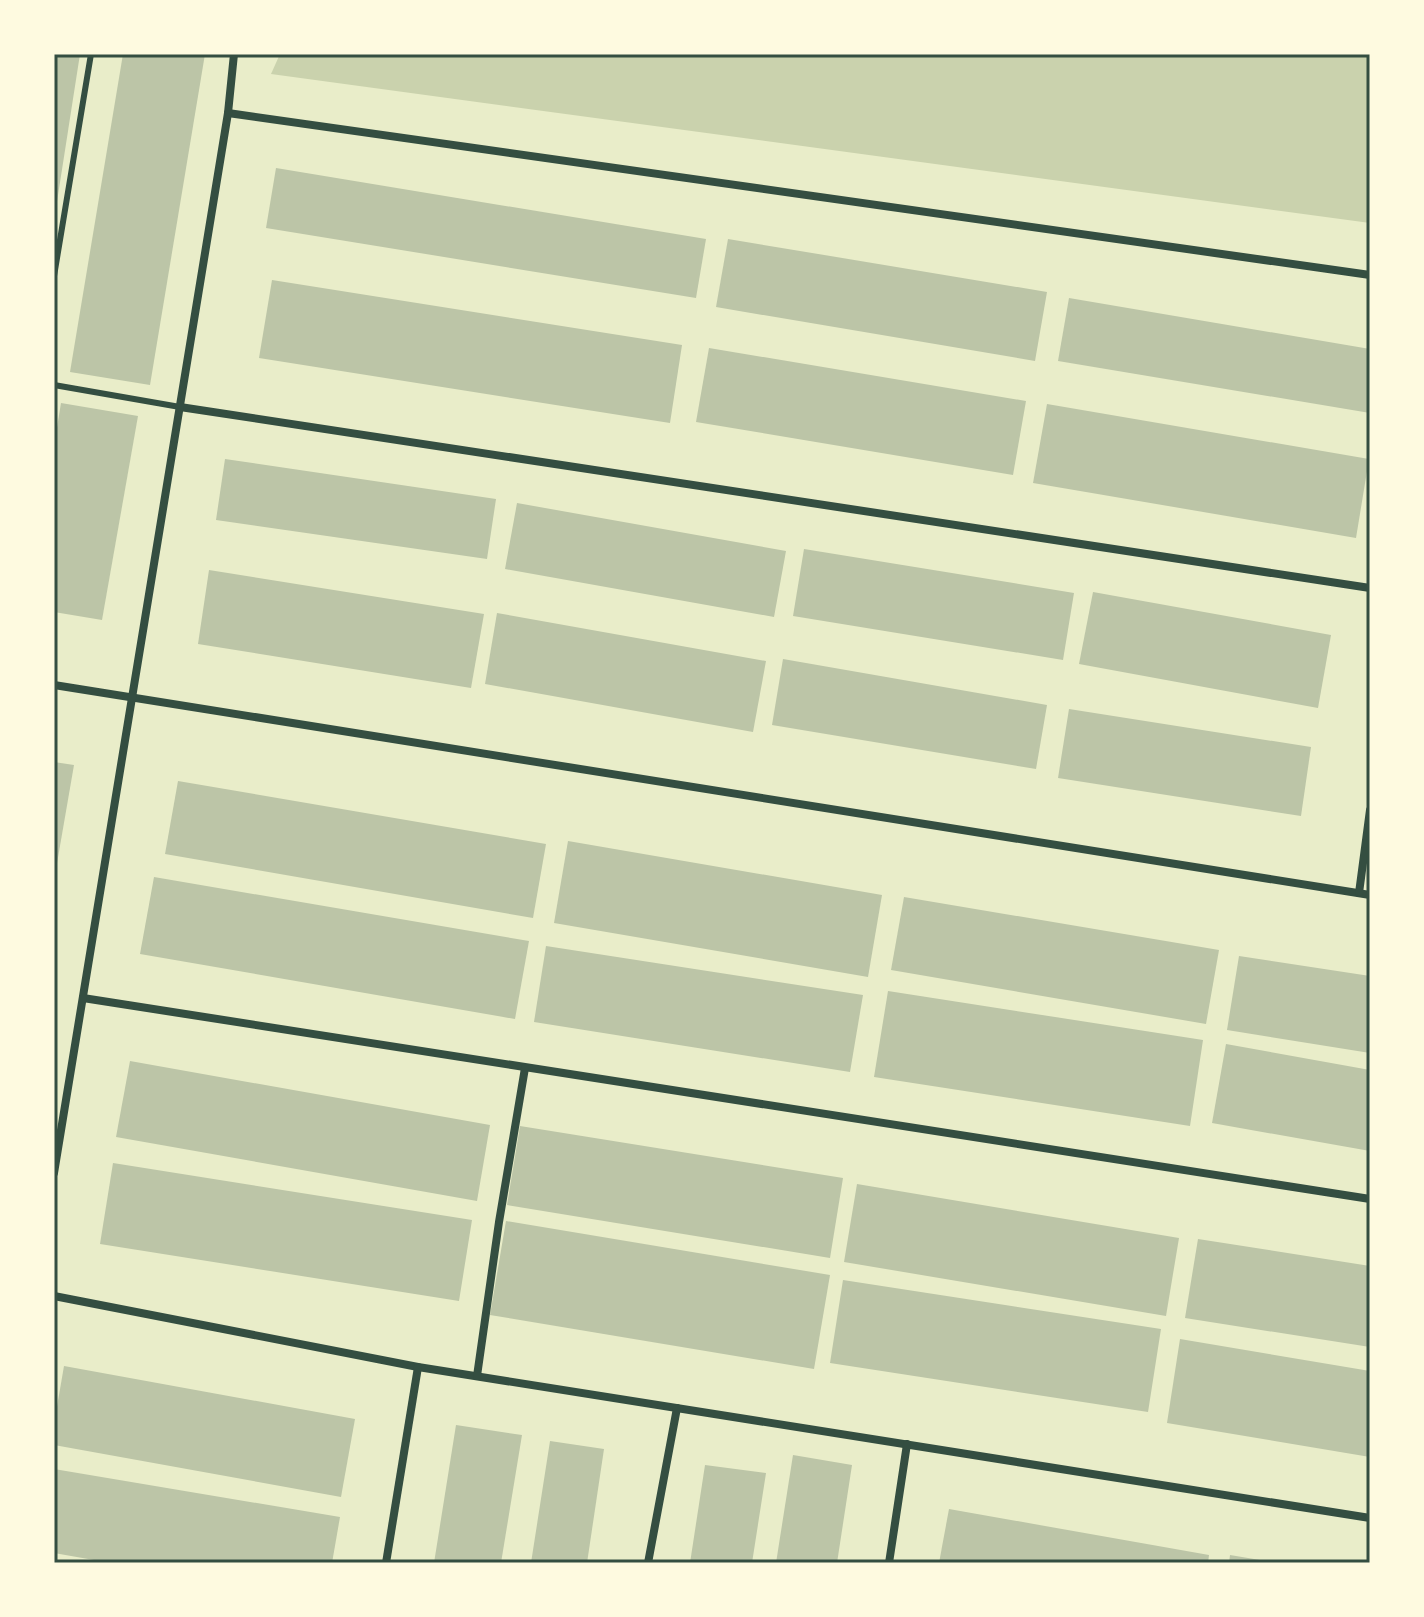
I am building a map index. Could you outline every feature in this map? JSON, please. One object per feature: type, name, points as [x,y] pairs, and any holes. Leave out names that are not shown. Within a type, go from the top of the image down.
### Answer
[{"type":"street","points":[[54,1173],[228,113],[234,54]]},
{"type":"street","points":[[228,113],[1370,275]]},
{"type":"street","points":[[180,407],[1370,588]]},
{"type":"street","points":[[54,685],[1370,895]]},
{"type":"street","points":[[1359,893],[1370,810]]},
{"type":"street","points":[[83,998],[1370,1199]]},
{"type":"street","points":[[477,1376],[525,1068]]},
{"type":"street","points":[[54,1296],[418,1367],[1370,1518]]},
{"type":"street","points":[[386,1563],[418,1367]]},
{"type":"street","points":[[648,1563],[677,1408]]},
{"type":"street","points":[[889,1563],[907,1444]]},
{"type":"lane","points":[[54,276],[91,54]]},
{"type":"lane","points":[[54,385],[180,407]]},
{"type":"green space","points":[[280,54],[1370,54],[1370,223],[271,74]]},
{"type":"building","points":[[54,54],[80,54],[56,208],[54,208]]},
{"type":"building","points":[[123,54],[205,54],[150,385],[70,372]]},
{"type":"building","points":[[276,168],[706,239],[696,298],[266,228]]},
{"type":"building","points":[[728,239],[1047,292],[1035,361],[716,307]]},
{"type":"building","points":[[272,280],[682,345],[670,423],[259,358]]},
{"type":"building","points":[[1069,298],[1370,349],[1370,413],[1058,361]]},
{"type":"building","points":[[709,348],[1026,401],[1013,475],[696,422]]},
{"type":"building","points":[[61,403],[138,416],[102,620],[54,612],[54,446]]},
{"type":"building","points":[[1047,404],[1369,459],[1356,538],[1033,483]]},
{"type":"building","points":[[225,459],[496,499],[487,559],[216,520]]},
{"type":"building","points":[[517,503],[786,551],[774,617],[505,569]]},
{"type":"building","points":[[804,549],[1074,593],[1063,660],[793,616]]},
{"type":"building","points":[[209,570],[484,614],[471,688],[198,644]]},
{"type":"building","points":[[1093,592],[1331,635],[1318,708],[1079,664]]},
{"type":"building","points":[[497,613],[766,661],[753,732],[485,684]]},
{"type":"building","points":[[783,659],[1047,705],[1036,769],[772,725]]},
{"type":"building","points":[[1069,709],[1311,747],[1301,816],[1058,778]]},
{"type":"building","points":[[54,762],[74,765],[56,869],[54,869]]},
{"type":"building","points":[[178,781],[546,844],[533,918],[165,854]]},
{"type":"building","points":[[568,841],[882,895],[868,977],[554,923]]},
{"type":"building","points":[[154,877],[529,941],[515,1019],[140,954]]},
{"type":"building","points":[[904,897],[1219,950],[1206,1024],[891,970]]},
{"type":"building","points":[[546,946],[863,995],[850,1072],[534,1022]]},
{"type":"building","points":[[1239,956],[1370,976],[1370,1053],[1227,1030]]},
{"type":"building","points":[[888,991],[1203,1040],[1190,1126],[874,1077]]},
{"type":"building","points":[[1226,1044],[1370,1070],[1370,1151],[1212,1123]]},
{"type":"building","points":[[130,1061],[490,1125],[477,1201],[116,1137]]},
{"type":"building","points":[[520,1126],[843,1178],[830,1258],[507,1205]]},
{"type":"building","points":[[113,1163],[472,1220],[459,1301],[100,1244]]},
{"type":"building","points":[[857,1184],[1179,1238],[1166,1316],[844,1262]]},
{"type":"building","points":[[506,1221],[830,1275],[814,1369],[490,1315]]},
{"type":"building","points":[[1198,1239],[1370,1266],[1370,1347],[1185,1318]]},
{"type":"building","points":[[843,1280],[1161,1329],[1148,1412],[830,1363]]},
{"type":"building","points":[[1180,1339],[1370,1371],[1370,1457],[1167,1423]]},
{"type":"building","points":[[64,1366],[355,1419],[341,1497],[54,1445],[54,1424]]},
{"type":"building","points":[[456,1425],[522,1435],[501,1563],[434,1563]]},
{"type":"building","points":[[550,1441],[604,1449],[587,1563],[531,1563]]},
{"type":"building","points":[[793,1455],[852,1465],[837,1563],[776,1563]]},
{"type":"building","points":[[705,1465],[766,1473],[752,1563],[690,1563]]},
{"type":"building","points":[[54,1469],[340,1517],[332,1563],[111,1563],[54,1553]]},
{"type":"building","points":[[949,1509],[1209,1555],[1208,1563],[939,1563]]},
{"type":"building","points":[[1230,1555],[1266,1561],[1266,1563],[1229,1563]]}]
